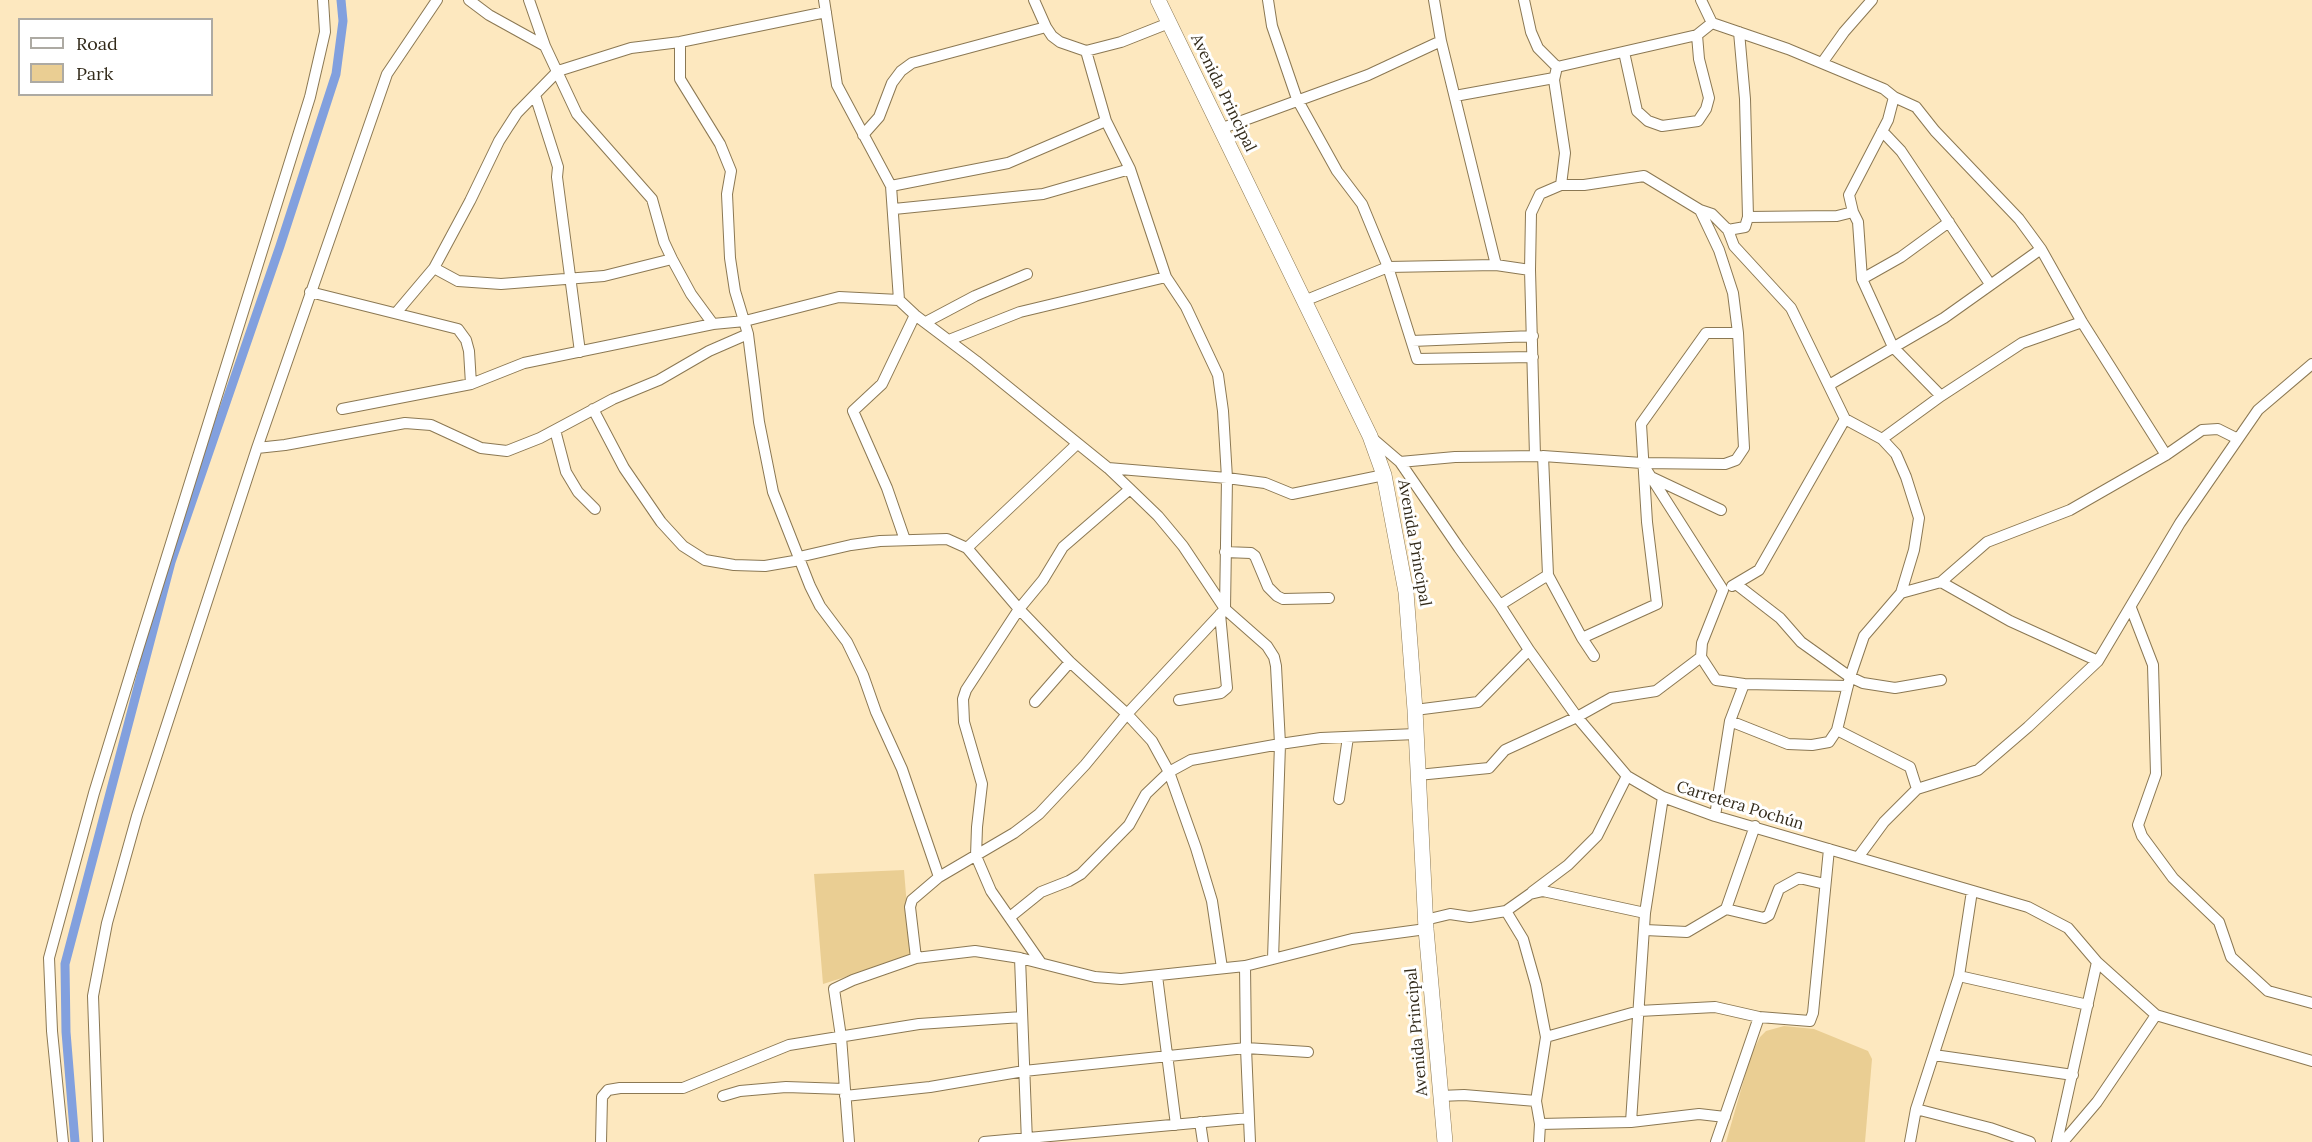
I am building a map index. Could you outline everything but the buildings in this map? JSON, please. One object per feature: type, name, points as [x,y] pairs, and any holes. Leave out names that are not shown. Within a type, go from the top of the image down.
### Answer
[{"type":"main road","name":"Avenida Principal","points":[[1158,0],[1370,436],[1384,475],[1406,592],[1416,710],[1425,925],[1445,1142]]},
{"type":"street","points":[[63,1142],[52,1031],[49,958],[94,793],[310,97],[325,32],[323,0]]},
{"type":"street","points":[[98,1142],[93,996],[107,923],[158,749],[257,448],[387,74],[437,0]]},
{"type":"street","points":[[469,0],[489,15],[545,46]]},
{"type":"street","points":[[529,0],[545,46],[577,114],[652,199],[664,242],[672,259],[691,294],[713,324]]},
{"type":"street","points":[[824,0],[837,85],[891,186],[899,300]]},
{"type":"street","points":[[1034,0],[1046,27],[1060,42],[1086,51],[1121,42],[1169,23]]},
{"type":"street","points":[[1268,0],[1272,26],[1297,99],[1337,171],[1362,204],[1388,267],[1417,359],[1533,357]]},
{"type":"street","points":[[1434,0],[1441,41],[1496,265]]},
{"type":"street","points":[[1524,0],[1531,32],[1538,48],[1555,73],[1565,153],[1561,185]]},
{"type":"street","points":[[1701,0],[1712,23],[1822,63],[1884,89],[1894,97],[1916,107],[1935,131],[2019,219],[2041,249],[2082,322],[2166,454]]},
{"type":"street","points":[[1822,63],[1872,0]]},
{"type":"street","points":[[396,313],[434,268],[499,141],[517,113],[558,70],[631,48],[681,42],[826,12]]},
{"type":"street","points":[[1455,96],[1555,73],[1624,52],[1697,35],[1712,23]]},
{"type":"street","points":[[863,135],[879,117],[892,83],[912,63],[1046,27]]},
{"type":"street","points":[[1728,230],[1745,226],[1748,217],[1745,99],[1739,32]]},
{"type":"street","points":[[1624,52],[1637,111],[1648,121],[1662,126],[1698,121],[1706,109],[1709,98],[1699,59],[1697,35]]},
{"type":"street","points":[[1220,129],[1368,75],[1441,41]]},
{"type":"street","points":[[681,42],[680,79],[720,144],[731,171],[727,195],[730,258],[735,291],[748,334],[759,422],[773,492],[820,606],[847,642],[863,675],[876,712],[902,769],[915,813],[939,877]]},
{"type":"street","points":[[1086,51],[1106,122],[1130,169],[1166,277],[1186,307],[1218,375],[1227,478],[1223,612],[1227,687],[1221,693],[1179,700]]},
{"type":"street","points":[[535,95],[558,167],[557,177],[580,352]]},
{"type":"street","points":[[1894,97],[1888,120],[1849,195],[1858,222],[1862,279],[1893,347],[1941,396]]},
{"type":"street","points":[[891,186],[1008,163],[1106,122]]},
{"type":"street","points":[[1882,131],[1901,151],[1990,284]]},
{"type":"street","points":[[894,209],[1043,194],[1130,169]]},
{"type":"street","points":[[1594,656],[1548,575],[1533,357],[1530,270],[1532,213],[1539,194],[1561,185],[1584,185],[1644,176],[1700,210],[1712,214],[1728,230],[1734,246],[1791,308],[1845,419],[1882,439],[1896,454],[1919,518],[1914,550],[1901,593],[1864,636],[1836,730],[1828,742],[1812,745],[1788,744],[1730,722]]},
{"type":"street","points":[[1400,462],[1455,457],[1539,456],[1642,463],[1725,464],[1736,460],[1744,448],[1738,333],[1733,293],[1719,250],[1700,210]]},
{"type":"street","points":[[1748,217],[1837,216],[1853,212]]},
{"type":"street","points":[[1862,279],[1901,258],[1949,222]]},
{"type":"street","points":[[1829,385],[1944,318],[2041,249]]},
{"type":"street","points":[[434,268],[458,281],[501,284],[570,281],[604,276],[672,259]]},
{"type":"street","points":[[1304,301],[1388,267],[1496,265],[1530,270]]},
{"type":"street","points":[[926,322],[975,296],[1027,274]]},
{"type":"street","points":[[949,340],[1020,312],[1166,277]]},
{"type":"street","points":[[310,292],[458,329],[466,340],[469,351],[471,384]]},
{"type":"street","points":[[342,408],[471,384],[524,363],[713,324],[745,321],[839,297],[899,300],[1108,468],[1158,516],[1183,546],[1223,612],[1267,646],[1274,657],[1280,744],[1273,959]]},
{"type":"street","points":[[906,540],[887,488],[853,411],[882,384],[915,315]]},
{"type":"street","points":[[1882,439],[1941,396],[2022,343],[2082,322]]},
{"type":"street","points":[[1582,638],[1657,604],[1642,463],[1641,424],[1706,333],[1738,333]]},
{"type":"street","points":[[257,448],[405,423],[431,425],[481,448],[507,451],[540,438],[593,410],[659,380],[709,351],[748,334]]},
{"type":"street","points":[[1412,341],[1533,336]]},
{"type":"street","points":[[1859,856],[1884,822],[1917,789],[1978,770],[2028,728],[2098,661],[2180,523],[2258,410],[2312,364]]},
{"type":"street","points":[[593,410],[624,468],[661,522],[682,546],[705,560],[734,565],[765,566],[866,542],[906,540],[947,539],[967,548],[1019,609],[1152,741],[1169,772],[1212,902],[1222,969]]},
{"type":"street","points":[[1845,419],[1759,570],[1723,590],[1702,643],[1701,657],[1716,680],[1744,684],[1849,681],[1895,688],[1941,680]]},
{"type":"street","points":[[1901,593],[1941,582],[1987,542],[2070,510],[2166,454],[2202,430],[2218,429],[2238,439]]},
{"type":"street","points":[[555,430],[566,472],[578,492],[595,509]]},
{"type":"street","name":"Carretera Pochún","points":[[1370,436],[1400,462],[1577,717],[1627,776],[1663,797],[1715,816],[2028,906],[2068,928],[2097,962],[2156,1015]]},
{"type":"street","points":[[967,548],[1077,444]]},
{"type":"street","points":[[1642,463],[1723,590]]},
{"type":"street","points":[[1108,468],[1265,483],[1292,494],[1384,475]]},
{"type":"street","points":[[1650,477],[1721,510]]},
{"type":"street","points":[[1041,963],[991,891],[976,856],[982,784],[964,722],[963,699],[966,690],[1019,609],[1043,580],[1063,547],[1130,489]]},
{"type":"street","points":[[1225,552],[1255,556],[1268,586],[1283,599],[1329,598]]},
{"type":"street","points":[[1500,605],[1548,575]]},
{"type":"street","points":[[1941,582],[2010,621],[2098,661]]},
{"type":"street","points":[[1736,584],[1780,618],[1802,642],[1849,681]]},
{"type":"street","points":[[2131,608],[2153,665],[2156,774],[2138,825],[2142,836],[2173,878],[2219,922],[2231,957],[2268,991],[2312,1003]]},
{"type":"street","points":[[916,958],[911,903],[939,877],[1014,833],[1039,814],[1085,765],[1127,714],[1223,612]]},
{"type":"street","points":[[1416,710],[1478,702],[1529,650]]},
{"type":"street","points":[[1418,775],[1461,770],[1477,771],[1489,768],[1505,750],[1577,717],[1611,698],[1656,691],[1701,657]]},
{"type":"street","points":[[1035,702],[1070,662]]},
{"type":"street","points":[[1715,816],[1730,722],[1744,684]]},
{"type":"street","points":[[1836,730],[1910,767],[1917,789]]},
{"type":"street","points":[[1010,917],[1041,892],[1081,874],[1129,825],[1146,794],[1169,772],[1191,759],[1280,744],[1348,737],[1416,734]]},
{"type":"street","points":[[1339,799],[1348,737]]},
{"type":"street","points":[[849,1142],[841,1037],[834,988],[916,958],[975,951],[1020,958],[1107,979],[1222,969],[1245,966],[1352,939],[1425,925],[1450,914],[1470,916],[1506,911],[1568,865],[1597,836],[1627,776]]},
{"type":"street","points":[[1631,1122],[1646,913],[1663,797]]},
{"type":"street","points":[[1645,930],[1687,932],[1726,909],[1755,826]]},
{"type":"street","points":[[1546,1037],[1639,1011],[1715,1007],[1759,1017],[1810,1021],[1813,1013],[1829,849]]},
{"type":"street","points":[[1726,909],[1764,918],[1769,915],[1779,889],[1799,878],[1825,884]]},
{"type":"street","points":[[1530,894],[1544,891],[1646,913]]},
{"type":"street","points":[[1910,1142],[1916,1109],[1959,976],[1972,891]]},
{"type":"street","points":[[1506,911],[1523,939],[1536,985],[1546,1037],[1536,1101],[1540,1124],[1539,1142]]},
{"type":"street","points":[[1020,958],[1027,1140]]},
{"type":"street","points":[[2057,1142],[2097,962]]},
{"type":"street","points":[[1245,966],[1250,1142]]},
{"type":"street","points":[[1157,976],[1176,1125]]},
{"type":"street","points":[[1959,976],[2088,1005]]},
{"type":"street","points":[[2063,1142],[2097,1102],[2156,1015],[2312,1061]]},
{"type":"street","points":[[601,1142],[602,1097],[608,1090],[683,1088],[789,1045],[919,1024],[1022,1017]]},
{"type":"street","points":[[1716,1142],[1759,1017]]},
{"type":"street","points":[[723,1096],[740,1091],[786,1087],[845,1093],[930,1087],[1024,1071],[1246,1048],[1308,1052]]},
{"type":"street","points":[[1934,1055],[2073,1075]]},
{"type":"street","points":[[1440,1096],[1464,1095],[1536,1101]]},
{"type":"street","points":[[1916,1109],[1990,1128],[2030,1142]]},
{"type":"street","points":[[1540,1124],[1631,1122],[1699,1114],[1725,1118]]},
{"type":"street","points":[[984,1142],[1027,1140],[1249,1118]]},
{"type":"street","points":[[1200,1122],[1203,1142]]},
{"type":"green space","points":[[904,870],[911,956],[823,984],[814,874]]},
{"type":"green space","points":[[1784,1026],[1814,1029],[1868,1051],[1872,1059],[1865,1142],[1726,1142],[1751,1055],[1760,1037],[1766,1031]]},
{"type":"waterway","points":[[75,1142],[66,1032],[65,964],[171,562],[280,246],[336,74],[343,21],[341,0]]}]
